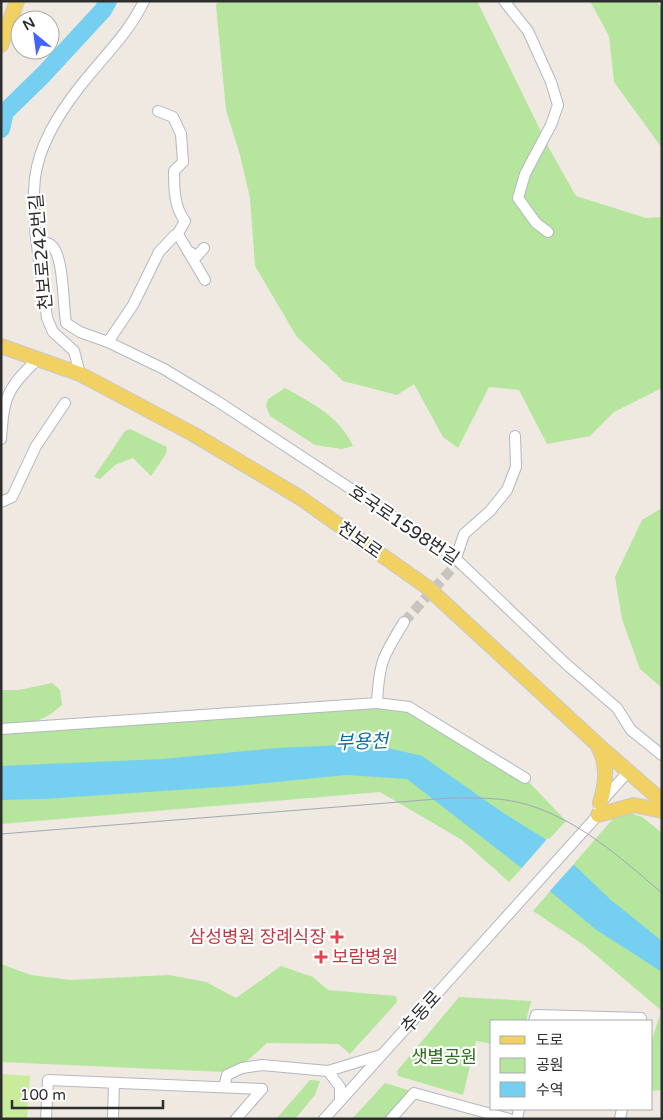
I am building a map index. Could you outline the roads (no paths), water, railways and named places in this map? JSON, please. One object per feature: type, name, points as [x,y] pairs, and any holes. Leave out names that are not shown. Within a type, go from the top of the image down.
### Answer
[{"type":"main road","points":[[1,45],[17,1]]},
{"type":"main road","name":"천보로","points":[[6,348],[80,374],[194,434],[299,497],[427,587],[598,745],[662,800]]},
{"type":"main road","points":[[598,745],[605,760],[606,774],[599,809],[634,805],[662,811]]},
{"type":"street","name":"천보로242번길","points":[[80,374],[74,351],[53,332],[47,318],[34,198],[35,176],[50,130],[79,87],[118,43],[144,1]]},
{"type":"street","points":[[504,1],[528,31],[551,82],[558,104],[551,125],[525,174],[518,198],[536,223],[548,232]]},
{"type":"street","points":[[108,342],[133,305],[159,252],[170,238],[176,235],[185,221],[178,213],[174,186],[174,170],[183,162],[181,134],[173,117],[158,111]]},
{"type":"street","points":[[176,235],[179,236],[205,280]]},
{"type":"street","name":"호국로1598번길","points":[[38,240],[50,243],[55,248],[60,264],[66,323],[80,332],[108,342],[164,369],[217,401],[456,558],[558,657],[617,708],[631,730],[662,755]]},
{"type":"street","points":[[188,251],[197,256],[204,248]]},
{"type":"street","points":[[1,439],[3,406],[7,393],[38,359]]},
{"type":"street","points":[[1,502],[12,497],[36,446],[65,403]]},
{"type":"street","points":[[456,558],[464,534],[490,510],[507,490],[516,467],[515,436]]},
{"type":"street","points":[[377,703],[380,665],[388,645],[404,622]]},
{"type":"street","points":[[1,730],[377,703],[409,707],[525,778]]},
{"type":"street","points":[[599,809],[628,772]]},
{"type":"street","name":"추동로","points":[[324,1119],[518,905],[599,809]]},
{"type":"street","points":[[534,1020],[536,1015],[640,1020]]},
{"type":"street","points":[[224,1087],[227,1074],[242,1068],[262,1065],[328,1072],[382,1054]]},
{"type":"street","points":[[328,1072],[340,1087],[340,1101]]},
{"type":"street","points":[[46,1119],[48,1080],[262,1089],[236,1119]]},
{"type":"street","points":[[113,1119],[114,1083]]},
{"type":"street","points":[[391,1119],[414,1093],[509,1119]]},
{"type":"water","points":[[343,745],[388,748],[422,756],[502,812],[550,842],[611,900],[662,941],[662,972],[595,929],[533,877],[407,779],[346,775],[236,786],[45,799],[1,800],[1,766],[163,759],[278,748]]},
{"type":"waterway","points":[[1,129],[5,112],[43,75],[103,10],[108,1]]},
{"type":"tunnel","points":[[404,622],[459,561]]},
{"type":"tram line","points":[[1,834],[449,798],[497,799],[525,804],[563,819],[615,853],[662,893]]},
{"type":"place","name":"삼성병원 장례식장","points":[[337,937]]},
{"type":"place","name":"보람병원","points":[[321,957]]},
{"type":"water label","name":"부용천","points":[[362,742]]},
{"type":"park label","name":"샛별공원","points":[[444,1057]]}]
